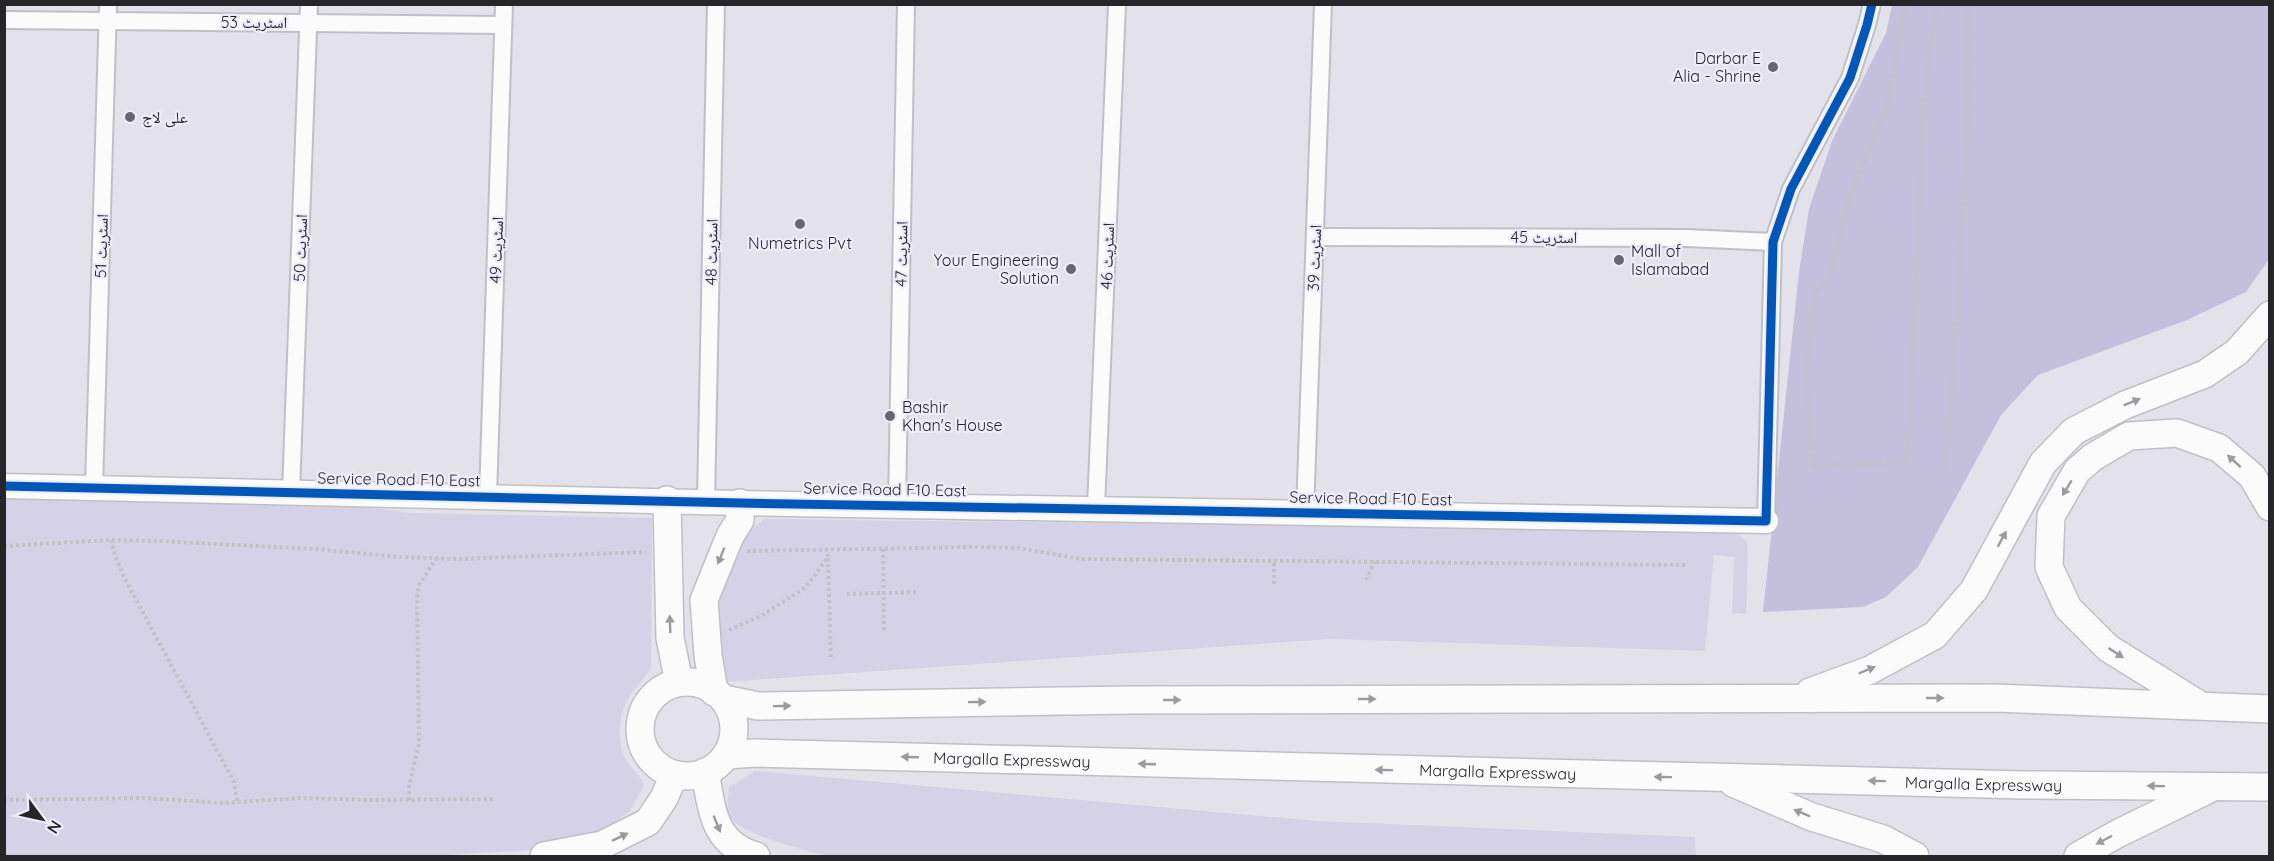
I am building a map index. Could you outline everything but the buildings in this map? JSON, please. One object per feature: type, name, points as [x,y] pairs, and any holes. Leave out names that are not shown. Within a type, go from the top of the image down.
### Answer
[{"type":"main road","points":[[1792,699],[1870,670],[1935,634],[1974,590],[2043,464],[2074,431],[2125,405],[2205,374],[2237,352],[2270,315]]},
{"type":"main road","points":[[2202,707],[2108,648],[2067,608],[2049,567],[2051,516],[2077,471],[2093,457],[2129,436],[2177,434],[2219,448],[2252,476],[2270,507]]},
{"type":"main road","points":[[667,500],[670,638],[679,682]]},
{"type":"main road","points":[[740,503],[740,520],[723,551],[704,600],[708,655],[719,695],[734,722],[732,747],[717,767],[694,777],[669,775],[649,760],[639,737],[641,712],[656,692],[679,682],[704,684],[719,695],[758,706],[1131,700],[1995,698],[2265,709]]},
{"type":"main road","name":"Margalla Expressway","points":[[726,755],[755,753],[2024,785],[2263,787]]},
{"type":"main road","points":[[705,772],[713,814],[720,833],[747,854],[756,856]]},
{"type":"main road","points":[[544,856],[602,845],[648,822],[664,798],[674,775]]},
{"type":"main road","points":[[1722,778],[1812,817],[1883,839],[1915,856]]},
{"type":"main road","points":[[2078,856],[2117,834],[2213,787]]},
{"type":"street","name":"اسٹریٹ 50","points":[[291,492],[309,4]]},
{"type":"street","name":"اسٹریٹ 49","points":[[489,496],[504,4]]},
{"type":"street","name":"اسٹریٹ 48","points":[[706,501],[716,4]]},
{"type":"street","name":"اسٹریٹ 47","points":[[897,504],[906,4]]},
{"type":"street","name":"اسٹریٹ 46","points":[[1096,508],[1117,4]]},
{"type":"street","name":"اسٹریٹ 39","points":[[1305,512],[1323,4]]},
{"type":"street","points":[[1766,521],[1773,242],[1791,189],[1850,78],[1872,4]]},
{"type":"street","name":"اسٹریٹ 53","points":[[4,20],[108,13],[309,23],[503,25]]},
{"type":"street","name":"اسٹریٹ 51","points":[[94,488],[108,13]]},
{"type":"street","name":"اسٹریٹ 45","points":[[1315,237],[1687,238],[1773,242]]},
{"type":"street","name":"Service Road F10 East","points":[[4,486],[740,503],[1766,521]]},
{"type":"path","points":[[1905,4],[1888,104],[1851,193],[1830,278],[1815,292],[1806,373],[1813,465],[1907,463],[1924,99],[1936,4]]},
{"type":"path","points":[[1944,469],[1956,330],[1967,140],[1968,4]]},
{"type":"path","points":[[4,546],[111,540],[316,549],[437,559],[668,551]]},
{"type":"path","points":[[111,540],[125,579],[234,782],[237,802]]},
{"type":"path","points":[[723,551],[986,547],[1018,548],[1082,559],[1687,565]]},
{"type":"path","points":[[883,549],[884,630]]},
{"type":"path","points":[[827,550],[831,660]]},
{"type":"path","points":[[723,633],[761,616],[806,587],[828,557]]},
{"type":"path","points":[[409,800],[409,786],[419,744],[417,598],[419,585],[437,559]]},
{"type":"path","points":[[1274,560],[1274,584]]},
{"type":"path","points":[[1366,580],[1375,561]]},
{"type":"path","points":[[847,594],[918,592]]},
{"type":"path","points":[[4,801],[144,798],[223,804],[302,798],[494,799]]},
{"type":"shaded area","points":[[1892,5],[2269,5],[2269,259],[2246,292],[2187,320],[2038,375],[2001,415],[1918,567],[1886,597],[1863,607],[1763,612],[1799,272],[1809,209],[1832,141],[1886,33]]},
{"type":"shaded area","points":[[5,499],[354,505],[410,513],[652,518],[651,667],[627,701],[620,725],[620,742],[625,758],[644,785],[630,811],[596,835],[531,850],[434,856],[5,856]]},
{"type":"shaded area","points":[[764,519],[1721,530],[1736,532],[1747,542],[1746,614],[1732,613],[1734,557],[1714,555],[1705,651],[1330,639],[724,682],[713,606],[728,561],[753,528]]},
{"type":"shaded area","points":[[755,771],[1318,821],[1695,837],[1696,856],[826,856],[749,831],[733,820],[728,808],[729,787]]},
{"type":"cycle path","points":[[4,486],[740,503],[1766,521],[1773,242],[1791,189],[1850,78],[1872,4]]},
{"type":"place","name":"Darbar E Alia - Shrine","points":[[1773,67]]},
{"type":"place","name":"علی لاج","points":[[130,117]]},
{"type":"place","name":"Numetrics Pvt","points":[[800,224]]},
{"type":"place","name":"Mall of Islamabad","points":[[1619,260]]},
{"type":"place","name":"Your Engineering Solution","points":[[1071,269]]},
{"type":"place","name":"Bashir Khan's House","points":[[890,416]]}]
